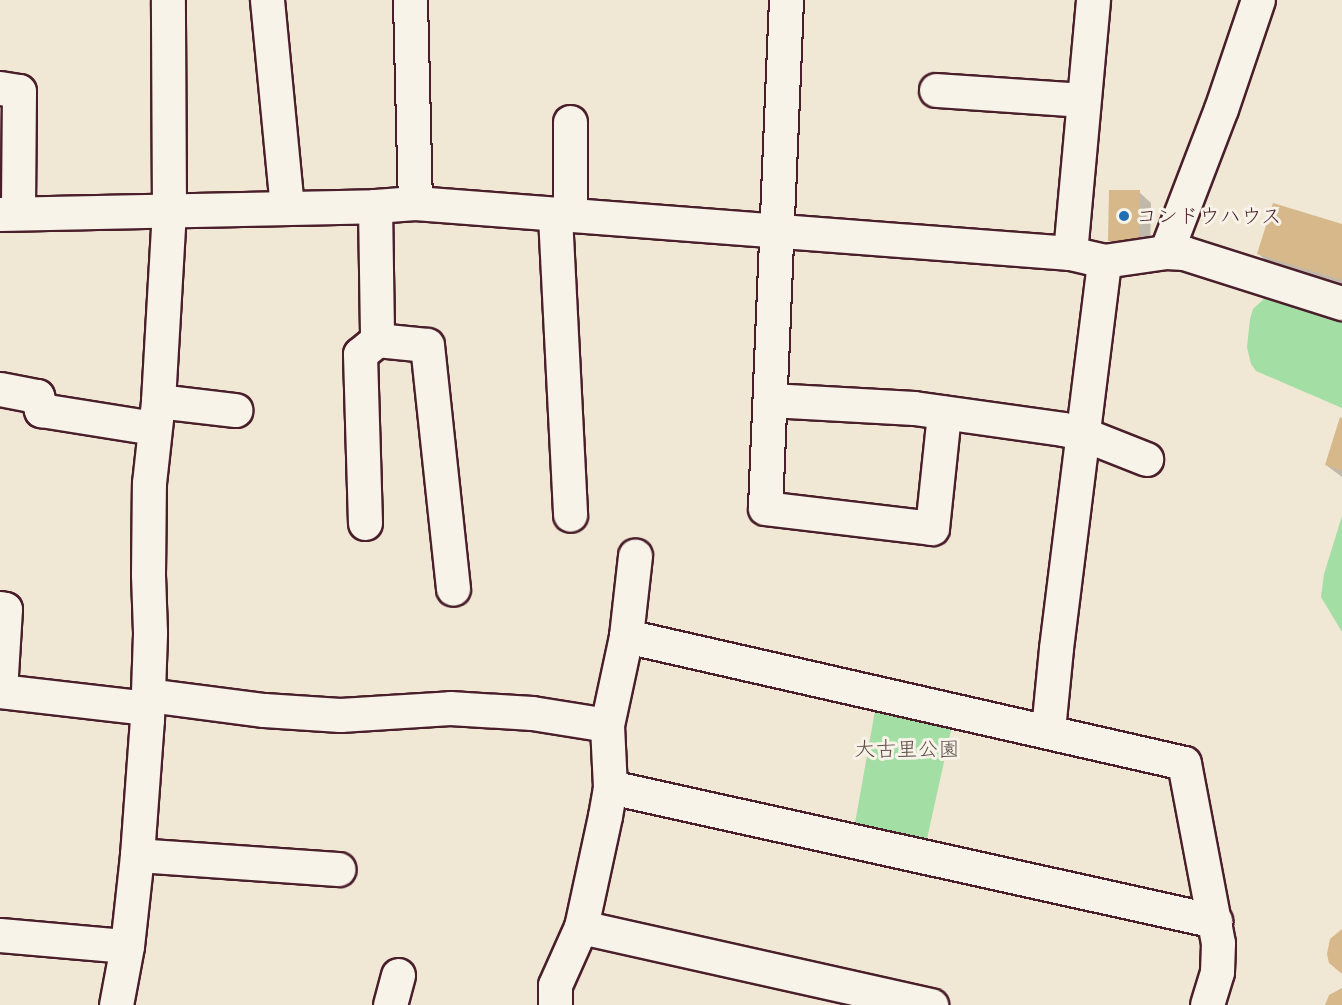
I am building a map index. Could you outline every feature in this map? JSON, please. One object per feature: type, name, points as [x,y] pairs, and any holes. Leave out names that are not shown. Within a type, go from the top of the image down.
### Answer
[{"type":"street","points":[[116,1005],[127,946],[137,855],[148,702],[150,632],[148,512],[168,210],[168,0]]},
{"type":"street","points":[[267,0],[287,206]]},
{"type":"street","points":[[410,0],[415,203]]},
{"type":"street","points":[[786,0],[765,508],[932,528],[944,413]]},
{"type":"street","points":[[1070,254],[1082,100],[1093,0]]},
{"type":"street","points":[[1166,252],[1221,109],[1258,0]]},
{"type":"street","points":[[0,88],[19,91],[9,213],[375,206],[415,203],[775,229],[1070,254],[1104,261],[1166,252],[1185,253],[1342,303]]},
{"type":"street","points":[[936,90],[1082,100]]},
{"type":"street","points":[[570,122],[563,215],[570,515]]},
{"type":"street","points":[[375,206],[377,340]]},
{"type":"street","points":[[1048,730],[1104,261]]},
{"type":"street","points":[[365,523],[360,354],[377,340],[427,345],[453,589]]},
{"type":"street","points":[[0,389],[37,396],[41,410],[156,414],[235,410]]},
{"type":"street","points":[[770,400],[914,408],[1083,434],[1146,459]]},
{"type":"street","points":[[555,1005],[555,984],[581,927],[610,787],[607,725],[626,636],[635,556]]},
{"type":"street","points":[[0,608],[5,609],[0,691],[340,715],[450,708],[542,714],[607,725]]},
{"type":"street","points":[[626,636],[964,714],[1048,730],[1184,763],[1218,943],[1217,972],[1207,1005]]},
{"type":"street","points":[[610,787],[1215,921]]},
{"type":"street","points":[[137,855],[339,869]]},
{"type":"street","points":[[581,927],[931,1005]]},
{"type":"street","points":[[0,935],[127,946]]},
{"type":"green space","points":[[1267,296],[1342,316],[1342,408],[1256,371],[1251,364],[1247,347],[1250,319],[1253,309]]},
{"type":"green space","points":[[1342,516],[1342,632],[1321,597],[1324,574]]},
{"type":"green space","name":"大古里公園","points":[[878,694],[955,712],[923,857],[852,840]]},
{"type":"building","name":"コンドウハウス","points":[[1109,190],[1140,190],[1139,242],[1108,241]]},
{"type":"building","points":[[1273,203],[1342,224],[1342,280],[1257,254]]},
{"type":"building","points":[[1340,417],[1342,418],[1342,471],[1325,465]]},
{"type":"building","points":[[1342,929],[1342,974],[1329,963],[1327,954],[1330,939]]},
{"type":"building","points":[[1342,988],[1342,1005],[1325,1005],[1329,995]]},
{"type":"place","name":"コンドウハウス","points":[[1124,216]]}]
